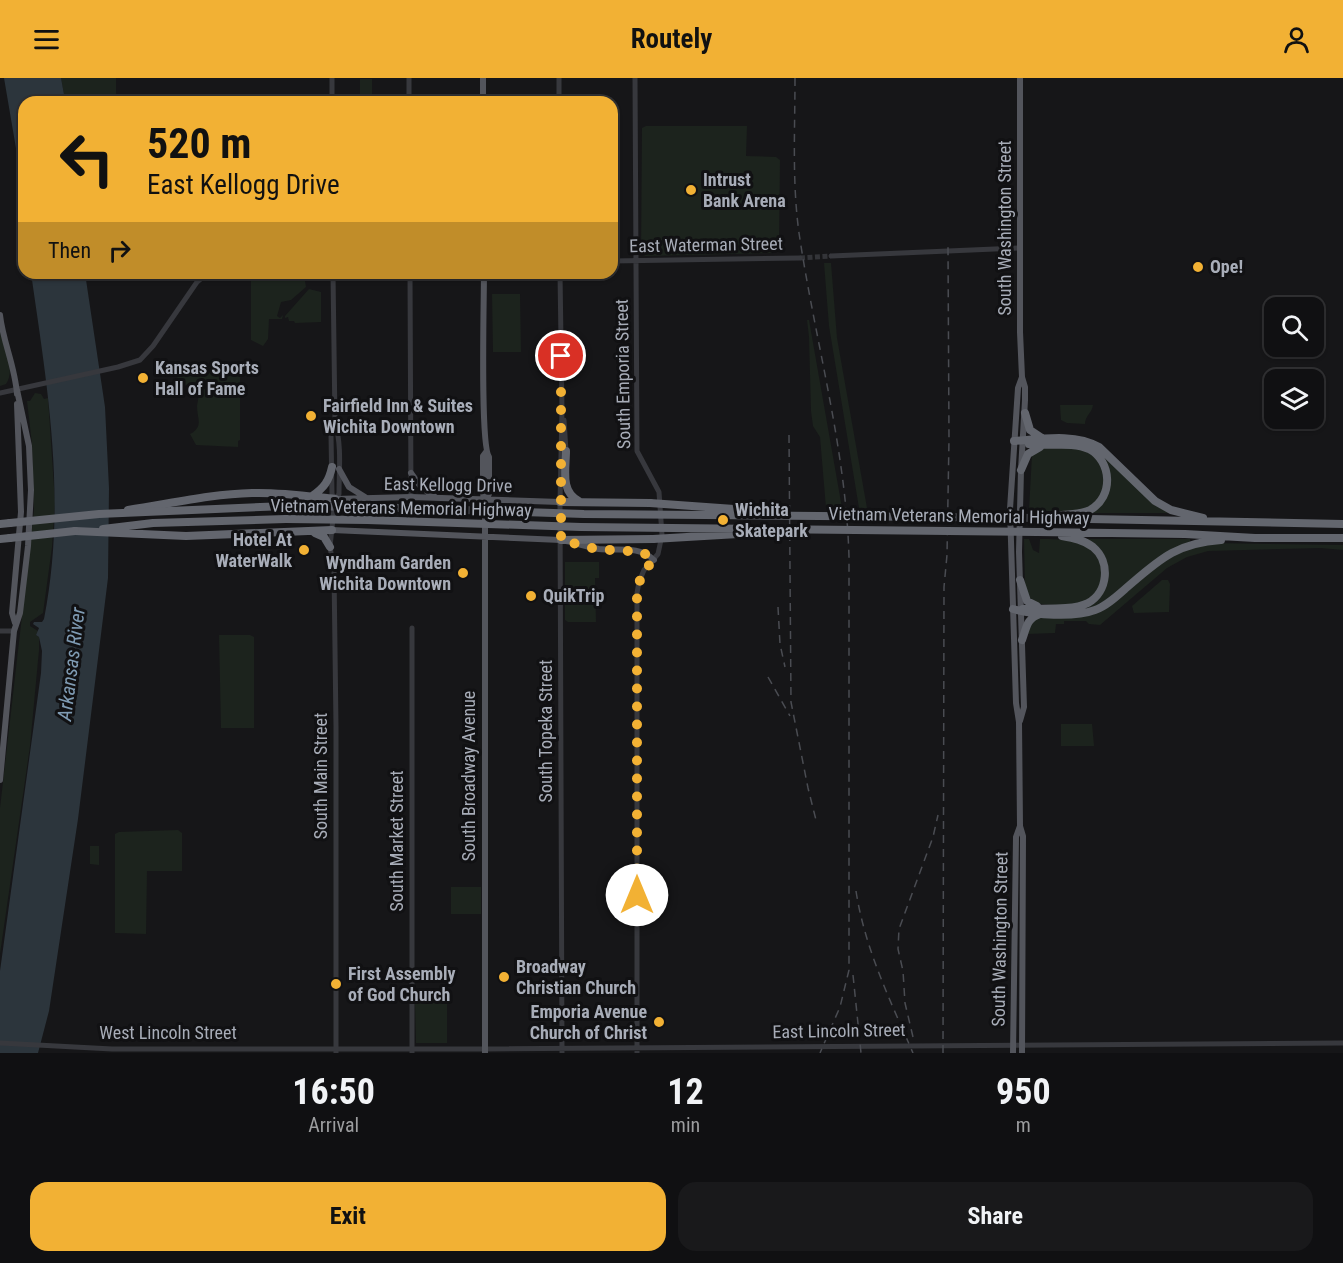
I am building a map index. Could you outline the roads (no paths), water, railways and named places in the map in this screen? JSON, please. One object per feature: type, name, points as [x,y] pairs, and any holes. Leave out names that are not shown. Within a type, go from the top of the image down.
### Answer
[{"type":"highway","points":[[1025,413],[1028,426],[1035,435],[1042,438],[1089,441],[1099,447],[1155,501],[1171,510],[1204,519],[1234,523]]},
{"type":"highway","points":[[1023,442],[1062,439]]},
{"type":"highway","points":[[1014,441],[1089,449],[1103,464],[1107,482],[1103,497],[1088,510],[1037,518]]},
{"type":"highway","points":[[1021,470],[1031,450],[1047,445]]},
{"type":"highway","points":[[566,451],[566,489],[580,502]]},
{"type":"highway","points":[[312,497],[323,489],[336,468]]},
{"type":"highway","points":[[99,514],[222,495],[252,493],[281,493],[335,499]]},
{"type":"highway","points":[[560,502],[694,504],[804,515]]},
{"type":"highway","name":"Vietnam Veterans Memorial Highway","points":[[0,524],[99,514],[298,506],[584,514],[1037,518],[1343,524]]},
{"type":"highway","name":"Vietnam Veterans Memorial Highway","points":[[0,539],[153,523],[286,519],[582,527],[1343,538]]},
{"type":"highway","points":[[561,540],[653,539],[802,529]]},
{"type":"highway","points":[[75,531],[186,536],[332,531]]},
{"type":"highway","points":[[308,531],[324,537],[330,547]]},
{"type":"highway","points":[[1022,640],[1027,623],[1031,618],[1041,611],[1070,608],[1090,601],[1102,588],[1105,580],[1105,567],[1100,555],[1086,543],[1073,537],[1037,532]]},
{"type":"highway","points":[[1018,610],[1079,614],[1096,610],[1110,602],[1170,553],[1185,546],[1202,541],[1255,538]]},
{"type":"highway","points":[[1020,580],[1027,601],[1041,611]]},
{"type":"main road","points":[[483,78],[483,96]]},
{"type":"main road","name":"South Washington Street","points":[[1020,78],[1020,248],[1022,377],[1025,387],[1025,413],[1021,470],[1016,704],[1019,722],[1020,826],[1023,836],[1022,1053]]},
{"type":"main road","name":"South Broadway Avenue","points":[[484,279],[486,452],[489,456],[489,494],[485,500],[485,1051]]},
{"type":"main road","points":[[0,315],[3,337],[13,362],[17,390],[22,482],[21,522],[12,613],[15,627],[0,780]]},
{"type":"main road","name":"South Washington Street","points":[[1019,722],[1024,707],[1022,640],[1010,492],[1018,388],[1022,377]]},
{"type":"main road","points":[[336,468],[349,487],[368,499]]},
{"type":"main road","points":[[411,473],[421,487],[438,498]]},
{"type":"main road","name":"East Kellogg Drive","points":[[335,499],[411,497],[560,502]]},
{"type":"main road","points":[[332,531],[561,540],[596,549],[642,552],[654,560]]},
{"type":"main road","name":"South Washington Street","points":[[1013,1053],[1016,837],[1020,826]]},
{"type":"street","points":[[332,78],[332,96]]},
{"type":"street","points":[[409,78],[409,96]]},
{"type":"street","points":[[559,78],[559,96]]},
{"type":"street","name":"South Emporia Street","points":[[635,78],[638,451],[642,464],[659,492],[662,535],[661,547],[654,560],[644,570],[637,593],[637,1050]]},
{"type":"street","points":[[831,256],[1020,248]]},
{"type":"street","name":"East Waterman Street","points":[[618,261],[800,258]]},
{"type":"street","points":[[0,393],[140,360],[153,346],[201,279]]},
{"type":"street","name":"South Main Street","points":[[333,279],[335,423],[332,435],[339,494],[335,499],[330,547],[334,571],[336,721],[336,1050]]},
{"type":"street","points":[[410,279],[411,497]]},
{"type":"street","name":"South Topeka Street","points":[[560,279],[562,1050]]},
{"type":"street","name":"South Topeka Street","points":[[562,410],[566,451]]},
{"type":"street","points":[[0,631],[15,627]]},
{"type":"street","name":"South Market Street","points":[[412,628],[412,1051]]},
{"type":"street","name":"West Lincoln Street","points":[[0,1043],[130,1049],[336,1050]]},
{"type":"street","name":"East Lincoln Street","points":[[336,1050],[637,1050],[1343,1043]]},
{"type":"water","points":[[4,78],[61,78],[64,96],[18,96],[18,160]]},
{"type":"water","name":"Arkansas River","points":[[32,279],[86,279],[105,407],[109,488],[108,578],[78,819],[49,1011],[38,1053],[0,1053],[0,971],[41,673],[42,651],[39,637],[36,635],[39,628],[33,624],[42,622],[44,619],[51,575],[54,532],[53,446]]},
{"type":"tunnel","points":[[800,258],[831,256]]},
{"type":"railway","points":[[795,78],[794,156],[799,233],[836,435],[847,516],[849,557],[849,970],[840,1007],[820,1053]]},
{"type":"railway","points":[[943,1053],[944,587],[947,555],[949,439],[948,247]]},
{"type":"railway","points":[[789,435],[791,702],[816,820]]},
{"type":"railway","points":[[778,607],[780,644],[785,667]]},
{"type":"railway","points":[[768,677],[790,716]]},
{"type":"railway","points":[[913,1037],[905,1003],[903,971],[898,949],[899,929],[933,837],[938,815]]},
{"type":"railway","points":[[856,891],[872,954],[913,1053]]},
{"type":"railway","points":[[853,975],[861,1053]]},
{"type":"place","name":"Intrust Bank Arena","points":[[691,190]]},
{"type":"place","name":"Ope!","points":[[1198,267]]},
{"type":"place","name":"Kansas Sports Hall of Fame","points":[[143,378]]},
{"type":"place","name":"Fairfield Inn & Suites Wichita Downtown","points":[[311,416]]},
{"type":"place","name":"Wichita Skatepark","points":[[723,520]]},
{"type":"place","name":"Hotel At WaterWalk","points":[[304,550]]},
{"type":"place","name":"Wyndham Garden Wichita Downtown","points":[[463,573]]},
{"type":"place","name":"QuikTrip","points":[[531,596]]},
{"type":"place","name":"Broadway Christian Church","points":[[504,977]]},
{"type":"place","name":"First Assembly of God Church","points":[[336,984]]},
{"type":"place","name":"Emporia Avenue Church of Christ","points":[[659,1022]]}]
